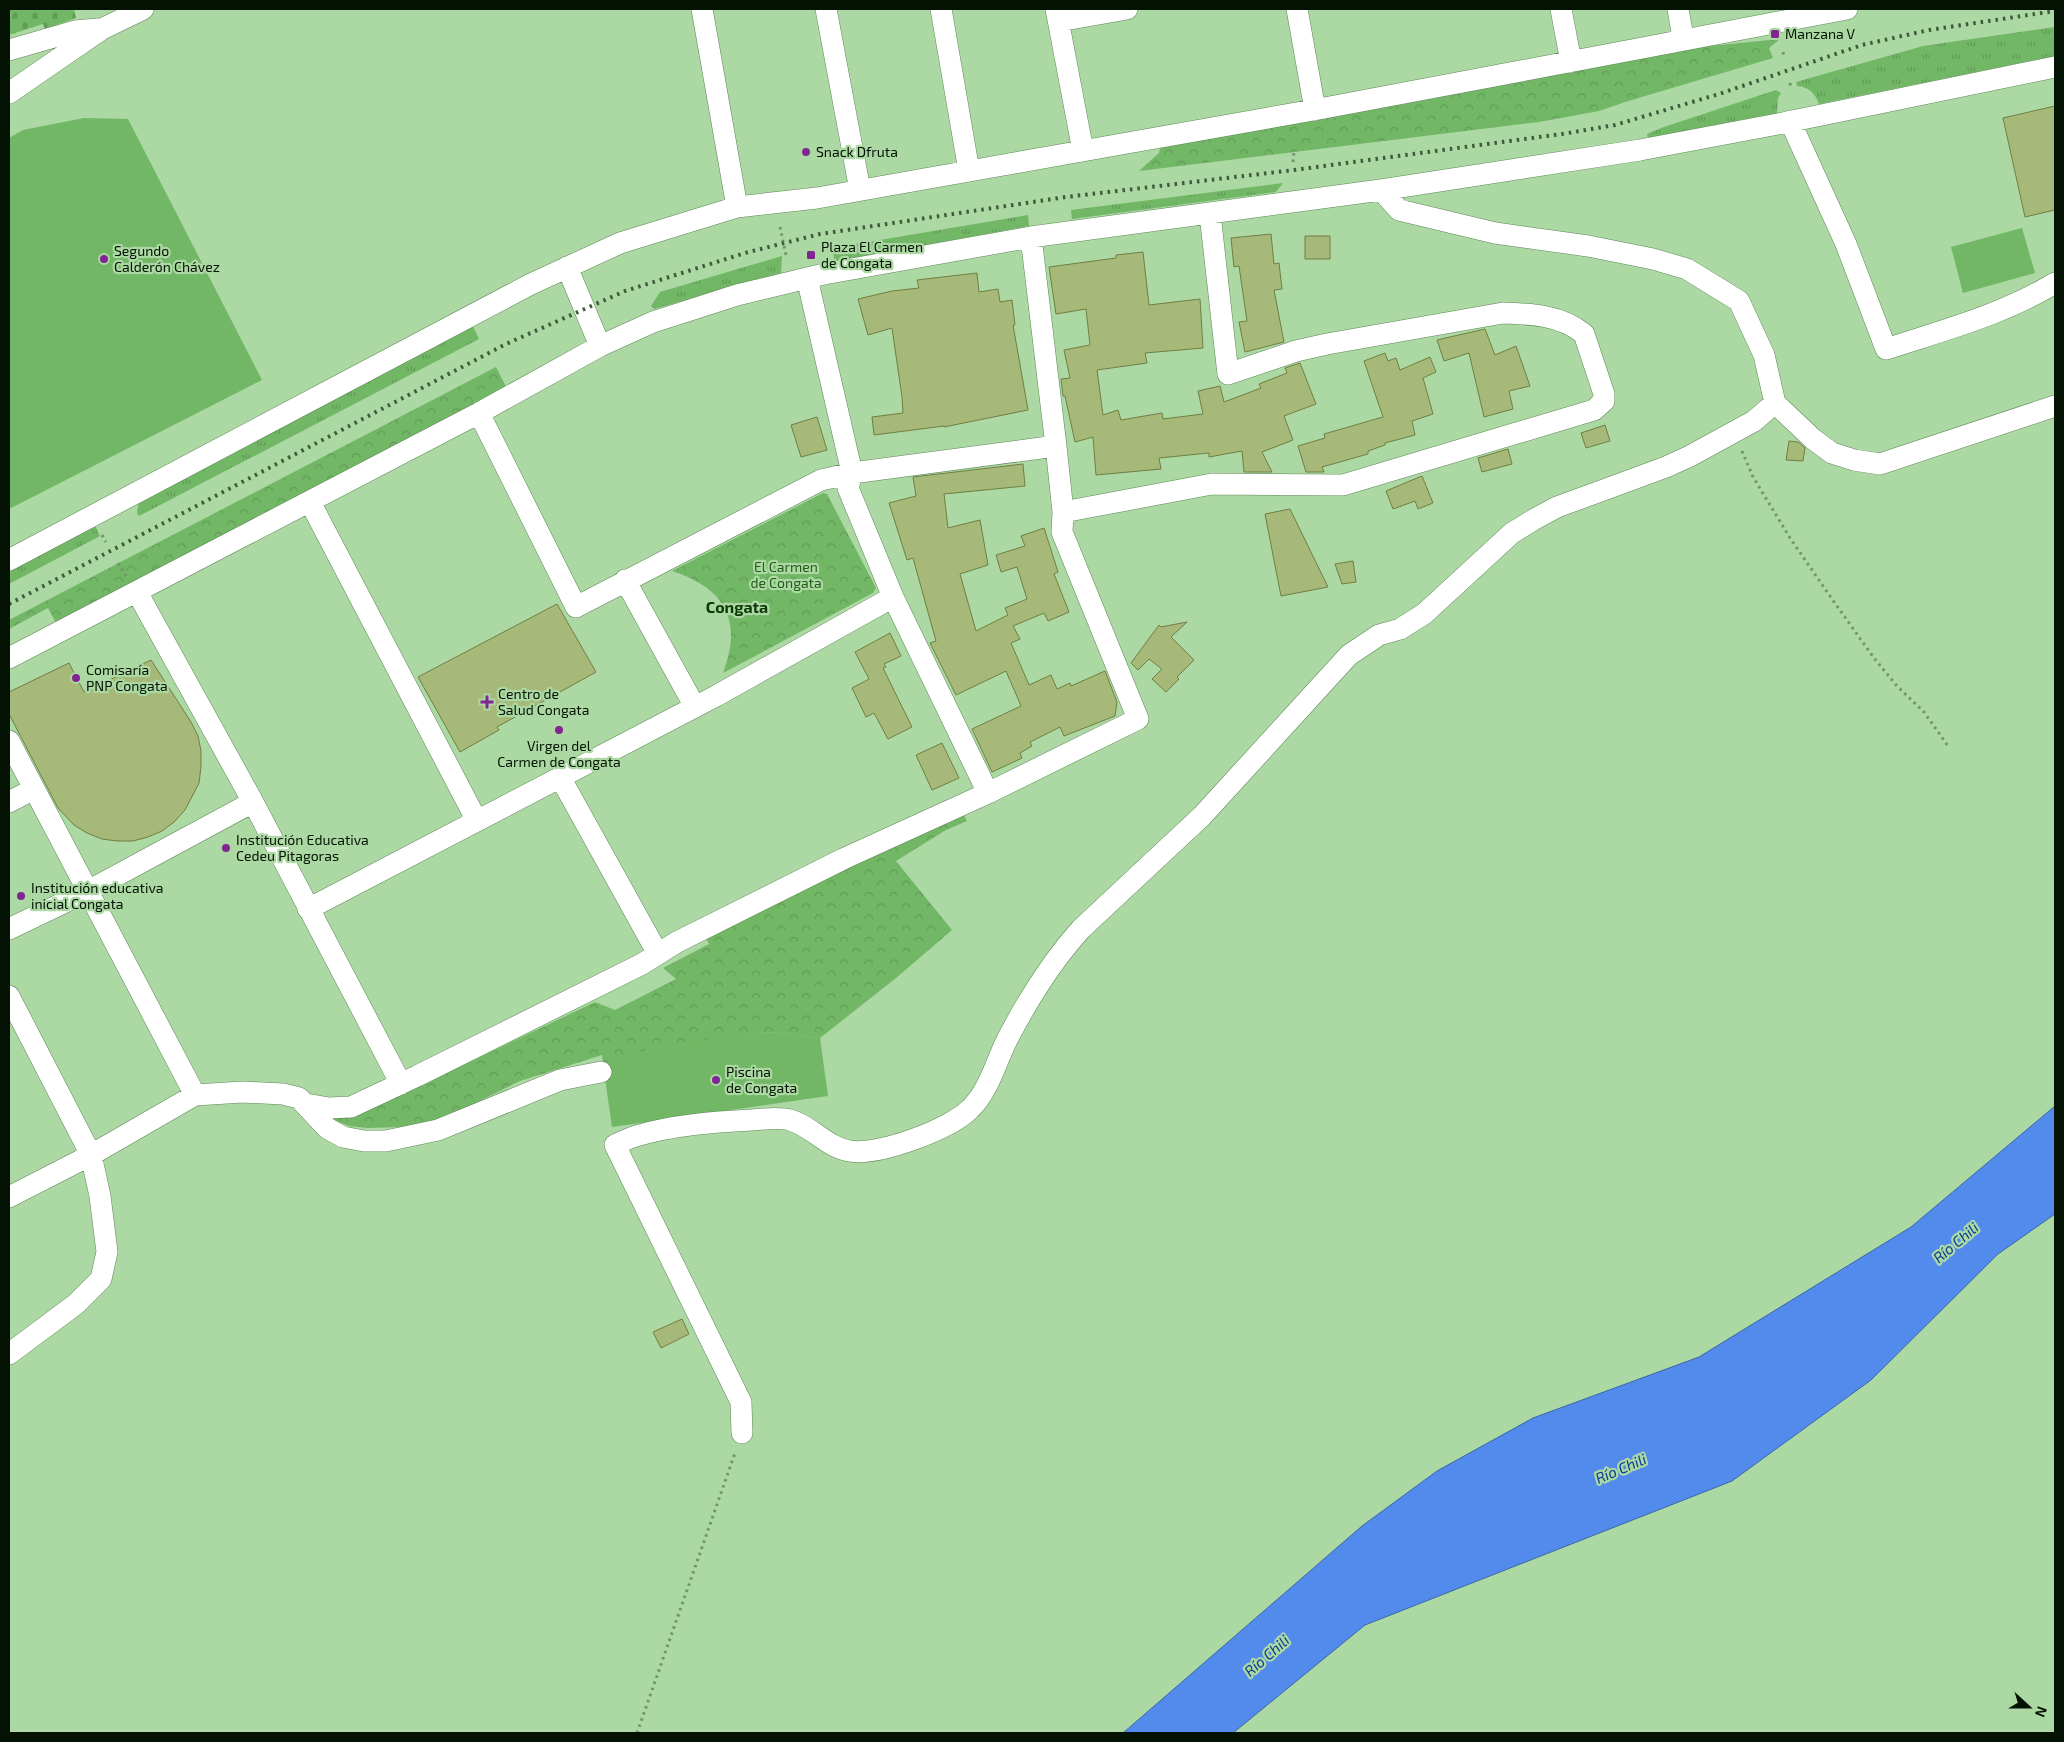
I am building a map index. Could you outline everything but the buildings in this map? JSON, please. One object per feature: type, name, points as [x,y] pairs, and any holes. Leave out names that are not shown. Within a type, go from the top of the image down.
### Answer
[{"type":"street","points":[[9,50],[143,9]]},
{"type":"street","points":[[702,9],[737,207]]},
{"type":"street","points":[[826,9],[860,190]]},
{"type":"street","points":[[941,9],[969,171]]},
{"type":"street","points":[[1083,151],[1058,15],[1126,9]]},
{"type":"street","points":[[1297,9],[1316,110]]},
{"type":"street","points":[[1561,9],[1571,62]]},
{"type":"street","points":[[1678,9],[1683,38]]},
{"type":"street","points":[[9,560],[529,285],[620,243],[737,207],[816,198],[1316,110],[1571,62],[1805,12],[1847,9]]},
{"type":"street","points":[[9,93],[111,20]]},
{"type":"street","points":[[9,658],[132,584],[310,502],[479,413],[600,346],[653,322],[737,295],[807,278],[1031,238],[1381,190],[1640,150],[2055,67]]},
{"type":"street","points":[[1790,121],[1846,244],[1886,349],[1976,321],[2030,298],[2055,283]]},
{"type":"street","points":[[1381,190],[1399,210],[1495,233],[1588,246],[1654,259],[1687,269],[1739,301],[1764,356],[1775,402],[1832,453],[1854,460],[1880,464],[2055,406]]},
{"type":"street","points":[[1063,512],[1212,484],[1254,483],[1343,486],[1594,410],[1604,401],[1604,394],[1584,334],[1562,321],[1524,314],[1503,313],[1327,344],[1228,374],[1210,214]]},
{"type":"street","points":[[306,1104],[329,1108],[344,1108],[401,1084],[642,964],[677,942],[842,859],[988,793],[1138,719],[1062,532],[1063,512],[1031,238]]},
{"type":"street","points":[[567,267],[600,346]]},
{"type":"street","points":[[807,278],[852,473],[848,488],[893,597],[988,793]]},
{"type":"street","points":[[742,1433],[741,1402],[615,1146],[635,1136],[672,1129],[722,1122],[790,1120],[820,1138],[851,1152],[883,1149],[923,1136],[945,1126],[970,1110],[984,1090],[1023,1009],[1066,946],[1081,929],[1202,816],[1349,655],[1379,635],[1400,629],[1424,614],[1512,533],[1533,520],[1557,507],[1666,467],[1754,421],[1775,402]]},
{"type":"street","points":[[479,413],[576,607],[821,480],[852,473],[1056,446]]},
{"type":"street","points":[[310,502],[477,821]]},
{"type":"street","points":[[625,580],[695,707]]},
{"type":"street","points":[[132,584],[252,802],[401,1084]]},
{"type":"street","points":[[308,908],[695,707],[893,597]]},
{"type":"street","points":[[9,740],[195,1095]]},
{"type":"street","points":[[560,777],[658,954]]},
{"type":"street","points":[[9,802],[34,789]]},
{"type":"street","points":[[9,929],[88,891],[252,802]]},
{"type":"street","points":[[9,996],[92,1155],[100,1196],[107,1252],[101,1278],[76,1304],[9,1354]]},
{"type":"street","points":[[9,1197],[92,1155],[195,1095],[243,1092],[299,1098],[327,1128],[343,1137],[364,1141],[386,1141],[438,1130],[560,1080],[601,1072]]},
{"type":"path","points":[[1783,52],[1784,58]]},
{"type":"path","points":[[1790,83],[1792,88]]},
{"type":"path","points":[[1293,162],[1294,151]]},
{"type":"path","points":[[780,227],[786,255]]},
{"type":"path","points":[[1736,431],[1743,456],[1752,477],[1790,538],[1874,658],[1897,686],[1924,712],[1948,746]]},
{"type":"path","points":[[102,534],[106,542]]},
{"type":"path","points":[[118,563],[132,584]]},
{"type":"path","points":[[637,1733],[742,1433]]},
{"type":"green space","points":[[9,9],[74,9],[76,18],[45,29],[43,24],[9,35]]},
{"type":"green space","points":[[2055,27],[2055,56],[1819,104],[1811,91],[1797,86],[1796,82],[1923,46]]},
{"type":"green space","points":[[1780,39],[1769,48],[1773,58],[1599,111],[1539,122],[1139,171],[1159,153],[1161,145],[1700,47]]},
{"type":"green space","points":[[1776,90],[1781,93],[1778,98],[1777,113],[1648,138],[1647,134],[1661,128]]},
{"type":"green space","name":"Segundo Calderón Chávez","points":[[84,118],[128,119],[262,380],[9,509],[9,138],[23,130]]},
{"type":"green space","points":[[1283,183],[1276,192],[1072,219],[1071,210]]},
{"type":"green space","points":[[1028,215],[1029,226],[835,262],[832,248]]},
{"type":"green space","points":[[2022,228],[2035,273],[1963,293],[1951,247]]},
{"type":"green space","points":[[782,256],[781,273],[654,309],[651,306],[660,292]]},
{"type":"green space","points":[[472,324],[479,339],[139,516],[137,513],[139,500]]},
{"type":"green space","points":[[496,367],[506,387],[56,623],[48,608],[9,629],[9,620]]},
{"type":"green space","name":"El Carmen de Congata","points":[[823,493],[827,494],[876,588],[873,593],[723,673],[729,654],[731,637],[730,622],[725,608],[717,597],[705,587],[690,578],[672,571]]},
{"type":"green space","points":[[95,526],[100,536],[9,584],[9,572]]},
{"type":"green space","points":[[964,815],[967,821],[946,830],[896,861],[952,930],[896,978],[820,1038],[772,1032],[665,1045],[603,1064],[602,1055],[520,1081],[436,1122],[403,1127],[367,1128],[349,1126],[329,1118],[457,1068],[595,1002],[615,1010],[676,979],[663,968],[709,944],[705,936],[884,849]]},
{"type":"green space","name":"Piscina de Congata","points":[[773,1032],[820,1038],[828,1096],[612,1127],[603,1064],[665,1044]]},
{"type":"water","name":"Río Chili","points":[[2055,1106],[2055,1214],[1998,1254],[1871,1380],[1732,1481],[1365,1625],[1233,1733],[1123,1733],[1362,1526],[1437,1471],[1533,1418],[1699,1357],[1911,1227]]},
{"type":"railway","points":[[9,604],[506,344],[625,291],[745,253],[820,234],[1066,197],[1294,170],[1562,134],[1615,125],[1719,94],[1862,45],[1929,30],[2055,11]]},
{"type":"place","name":"Manzana V","points":[[1775,34]]},
{"type":"place","name":"Snack Dfruta","points":[[806,152]]},
{"type":"place","name":"Plaza El Carmen de Congata","points":[[811,255]]},
{"type":"place","name":"Segundo Calderón Chávez","points":[[104,259]]},
{"type":"place","name":"Comisaría PNP Congata","points":[[76,678]]},
{"type":"place","name":"Centro de Salud Congata","points":[[487,702]]},
{"type":"place","name":"Virgen del Carmen de Congata","points":[[559,730]]},
{"type":"place","name":"Institución Educativa Cedeu Pitagoras","points":[[226,848]]},
{"type":"place","name":"Institución educativa inicial Congata","points":[[21,896]]},
{"type":"place","name":"Piscina de Congata","points":[[716,1080]]},
{"type":"district","name":"Congata","points":[[737,607]]}]
